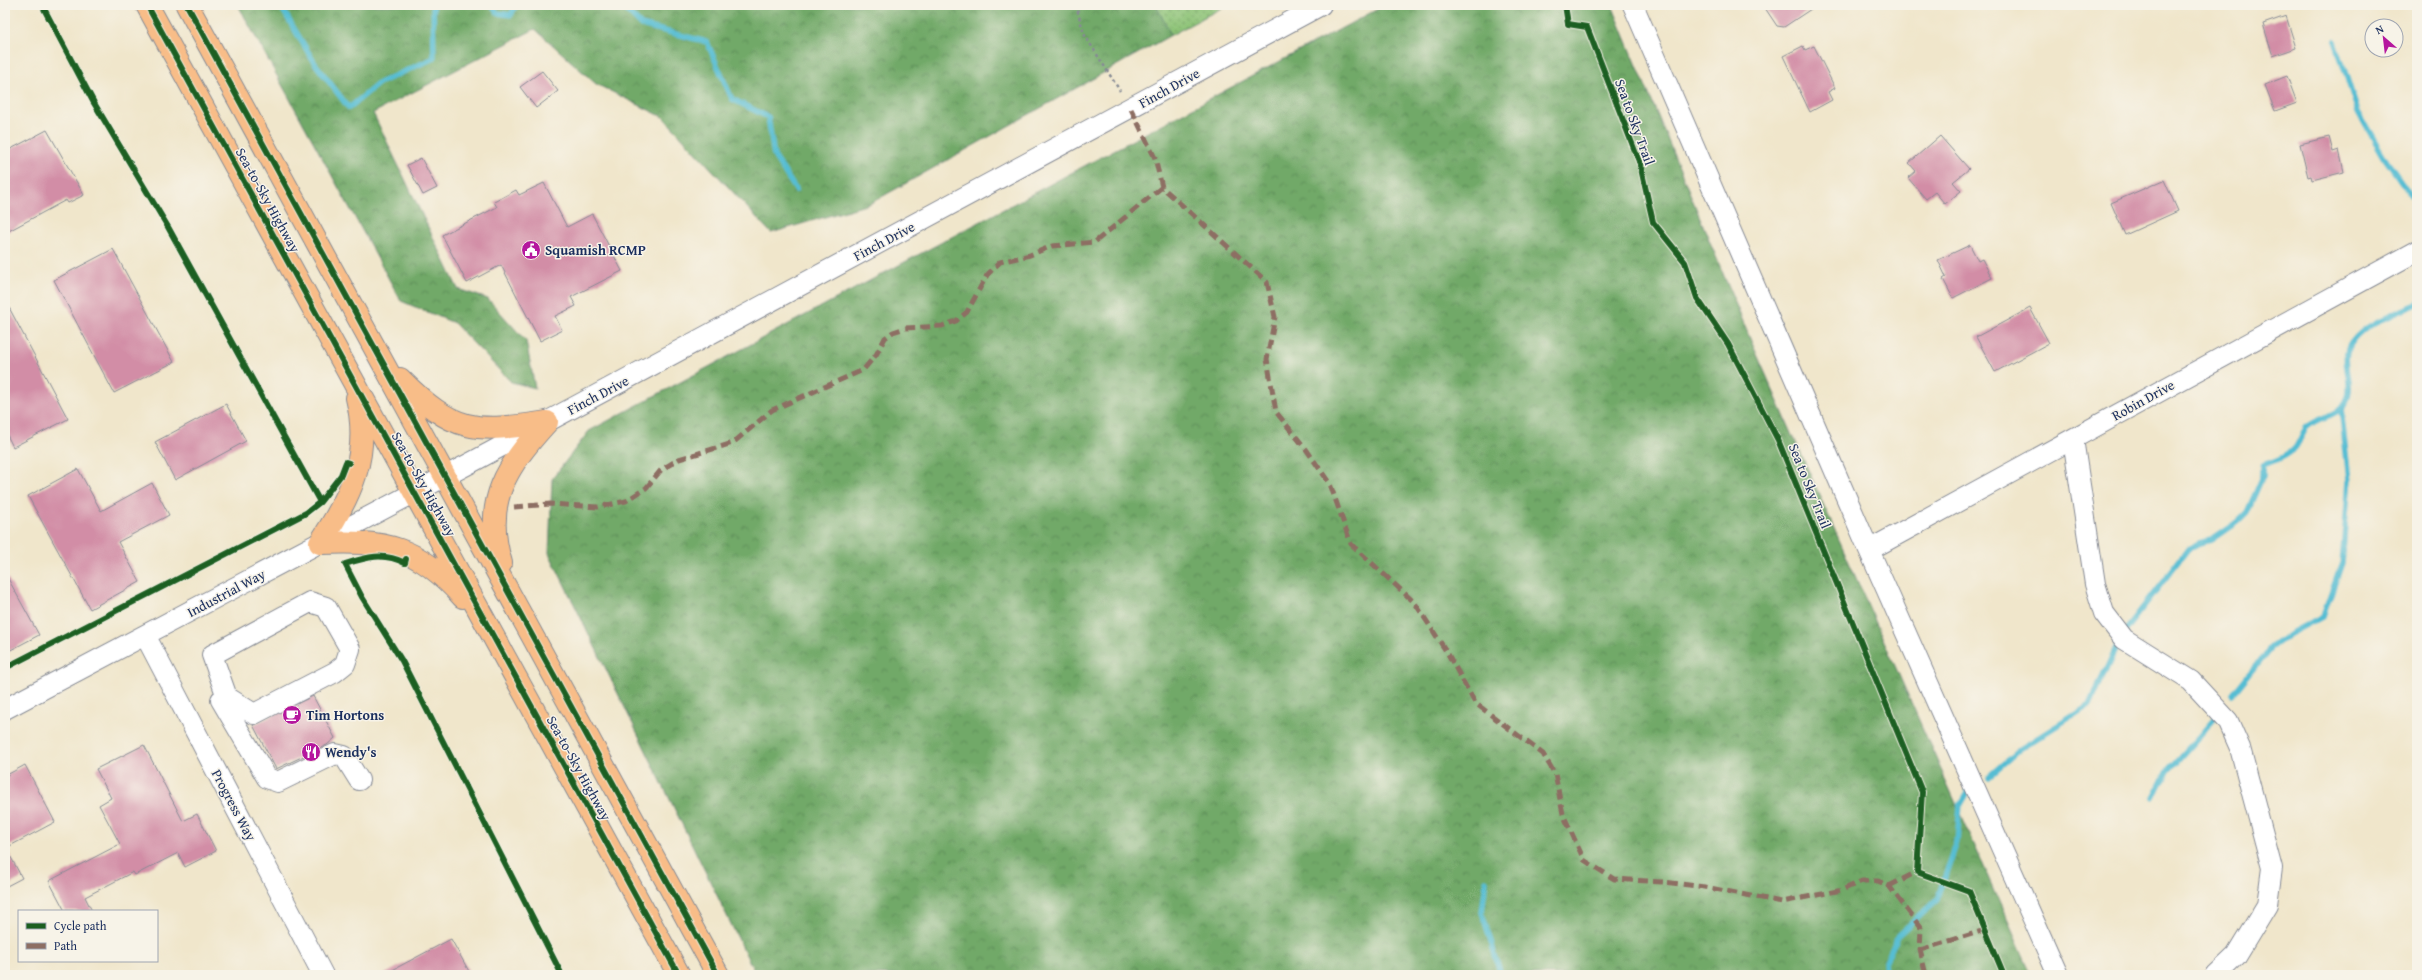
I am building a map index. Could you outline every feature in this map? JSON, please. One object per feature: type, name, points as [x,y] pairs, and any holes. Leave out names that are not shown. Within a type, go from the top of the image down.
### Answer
[{"type":"highway","name":"Sea-to-Sky Highway","points":[[147,5],[679,975]]},
{"type":"highway","name":"Sea-to-Sky Highway","points":[[187,5],[718,975]]},
{"type":"highway","points":[[384,363],[423,402],[445,417],[462,424],[478,428],[500,429],[547,422]]},
{"type":"highway","points":[[320,543],[338,515],[352,487],[358,465],[362,441],[360,410],[352,378]]},
{"type":"highway","points":[[510,594],[496,546],[494,523],[497,502],[504,479],[518,454],[547,422]]},
{"type":"highway","points":[[320,543],[358,541],[384,544],[409,552],[427,563],[448,580],[487,624]]},
{"type":"street","name":"Finch Drive","points":[[446,476],[1131,109],[1321,5]]},
{"type":"street","points":[[1633,5],[1869,550],[2058,975]]},
{"type":"street","name":"Robin Drive","points":[[1869,550],[2417,251]]},
{"type":"street","points":[[2073,439],[2095,584],[2104,613],[2124,639],[2191,681],[2228,721],[2240,748],[2272,868],[2267,905],[2236,956],[2216,975]]},
{"type":"street","name":"Industrial Way","points":[[5,709],[446,476]]},
{"type":"street","points":[[310,602],[326,607],[350,649],[345,664],[335,672],[254,714],[227,697],[212,655],[310,602]]},
{"type":"street","name":"Progress Way","points":[[145,635],[323,975]]},
{"type":"street","points":[[221,700],[267,778],[278,782],[335,754],[344,756],[359,780]]},
{"type":"path","points":[[1076,5],[1084,34],[1131,109]]},
{"type":"green space","points":[[238,5],[1156,5],[1171,35],[869,204],[771,233],[663,117],[596,84],[535,29],[373,113],[458,289],[488,299],[526,341],[535,388],[511,382],[454,323],[401,301]]},
{"type":"green space","points":[[1156,5],[1227,5],[1171,35]]},
{"type":"green space","points":[[1385,5],[1612,5],[1751,341],[2032,975],[756,975],[549,553],[552,479],[589,431]]},
{"type":"building","points":[[1763,5],[1817,5],[1784,27],[1777,26]]},
{"type":"building","points":[[2286,16],[2296,48],[2273,56],[2263,24]]},
{"type":"building","points":[[1803,46],[1805,50],[1814,46],[1835,88],[1828,92],[1832,100],[1810,112],[1783,56]]},
{"type":"building","points":[[542,71],[558,91],[536,108],[520,87]]},
{"type":"building","points":[[2287,76],[2297,103],[2275,111],[2265,85]]},
{"type":"building","points":[[47,130],[84,195],[68,203],[66,200],[5,233],[5,152]]},
{"type":"building","points":[[1940,136],[1969,169],[1953,182],[1961,191],[1945,204],[1935,192],[1926,199],[1908,178],[1916,171],[1909,163]]},
{"type":"building","points":[[2329,137],[2333,152],[2339,150],[2344,172],[2312,180],[2311,176],[2308,177],[2300,144]]},
{"type":"building","points":[[421,158],[437,188],[423,195],[407,165]]},
{"type":"building","points":[[2164,180],[2178,211],[2125,235],[2111,203]]},
{"type":"building","name":"Squamish RCMP","points":[[544,183],[567,227],[592,214],[622,271],[571,297],[576,306],[555,316],[562,330],[540,341],[501,265],[467,283],[442,235],[497,207],[494,202],[516,190],[519,195]]},
{"type":"building","points":[[1970,245],[1978,261],[1982,259],[1992,278],[1953,298],[1943,279],[1946,277],[1938,260]]},
{"type":"building","points":[[113,249],[174,362],[114,393],[54,280]]},
{"type":"building","points":[[5,300],[68,419],[13,447],[5,431]]},
{"type":"building","points":[[2030,308],[2049,343],[1995,372],[1976,337]]},
{"type":"building","points":[[226,404],[246,441],[175,480],[155,442]]},
{"type":"building","points":[[78,469],[101,511],[152,483],[169,515],[118,542],[140,582],[90,609],[28,496]]},
{"type":"building","points":[[5,573],[39,635],[5,653]]},
{"type":"building","points":[[313,696],[335,738],[327,745],[276,769],[253,725]]},
{"type":"building","points":[[144,745],[183,821],[197,814],[216,851],[185,867],[178,853],[135,875],[133,872],[85,897],[92,910],[64,910],[49,881],[120,844],[99,805],[111,798],[96,769]]},
{"type":"building","points":[[25,765],[55,822],[6,848],[22,878],[5,887],[5,776]]},
{"type":"building","points":[[451,939],[471,975],[383,975]]},
{"type":"waterway","points":[[280,5],[314,62],[349,108],[379,83],[434,58],[433,5]]},
{"type":"waterway","points":[[492,5],[497,13],[511,15],[516,5]]},
{"type":"waterway","points":[[621,5],[641,25],[707,42],[732,99],[768,117],[774,156],[796,190]]},
{"type":"waterway","points":[[2335,41],[2358,112],[2386,160],[2417,204]]},
{"type":"waterway","points":[[2124,632],[2188,549],[2199,543],[2211,540],[2237,522],[2247,512],[2263,476],[2263,465],[2288,454],[2297,446],[2307,427],[2339,411],[2343,406],[2347,400],[2349,392],[2346,360],[2347,354],[2352,342],[2358,335],[2382,319],[2417,304]]},
{"type":"waterway","points":[[2233,694],[2270,648],[2289,634],[2323,616],[2342,563],[2349,480],[2341,408]]},
{"type":"waterway","points":[[1988,777],[2020,749],[2090,705],[2120,639]]},
{"type":"waterway","points":[[2154,798],[2168,771],[2217,716]]},
{"type":"waterway","points":[[1886,975],[1885,963],[1898,935],[1937,900],[1957,842],[1960,804],[1967,792]]},
{"type":"waterway","points":[[1486,881],[1482,912],[1501,975]]},
{"type":"marked path","points":[[1131,109],[1155,158],[1162,187],[1267,282],[1275,317],[1267,359],[1276,412],[1306,449],[1330,484],[1351,544],[1415,603],[1448,654],[1475,703],[1543,754],[1555,774],[1563,814],[1584,860],[1614,879],[1663,882],[1705,887],[1782,902],[1842,890],[1862,881],[1878,881],[1889,886],[1921,928],[1920,950],[1926,975]]},
{"type":"marked path","points":[[514,507],[551,504],[598,507],[626,501],[646,488],[661,470],[679,459],[733,443],[772,410],[863,370],[876,355],[885,338],[893,332],[905,328],[942,326],[956,321],[967,312],[987,275],[1000,262],[1030,255],[1052,246],[1095,242],[1162,187]]},
{"type":"marked path","points":[[1889,886],[1917,872]]},
{"type":"marked path","points":[[1920,950],[1985,930]]},
{"type":"cycle path","points":[[42,5],[94,103],[168,227],[320,502],[341,475],[346,462],[349,463]]},
{"type":"cycle path","points":[[147,5],[679,975]]},
{"type":"cycle path","points":[[187,5],[718,975]]},
{"type":"cycle path","name":"Sea to Sky Trail","points":[[1565,5],[1568,24],[1587,27],[1640,164],[1653,222],[1685,262],[1697,298],[1728,344],[1778,440],[1922,792],[1917,872],[1969,891],[2004,975]]},
{"type":"cycle path","points":[[5,668],[306,513],[320,502]]},
{"type":"cycle path","points":[[406,559],[405,563],[389,558],[375,557],[361,559],[345,564],[362,597],[402,661],[562,975]]},
{"type":"place","name":"Squamish RCMP","points":[[531,250]]},
{"type":"place","name":"Tim Hortons","points":[[292,715]]},
{"type":"place","name":"Wendy's","points":[[311,752]]}]
